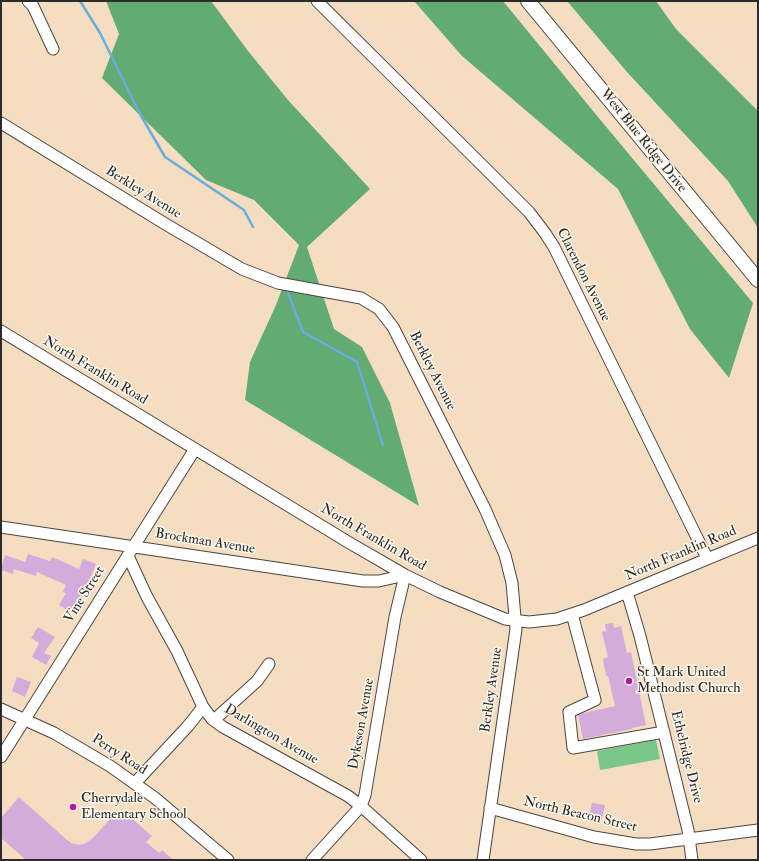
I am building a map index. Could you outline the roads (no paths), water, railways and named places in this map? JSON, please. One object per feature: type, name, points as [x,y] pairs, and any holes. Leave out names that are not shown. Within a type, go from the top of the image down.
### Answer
[{"type":"main road","name":"West Blue Ridge Drive","points":[[528,1],[758,280]]},
{"type":"street","points":[[28,1],[33,6],[53,49]]},
{"type":"street","name":"Clarendon Avenue","points":[[318,1],[500,182],[529,212],[545,233],[571,282],[707,558]]},
{"type":"street","name":"Berkley Avenue","points":[[1,123],[167,225],[242,269],[278,283],[361,298],[379,309],[393,327],[459,456],[499,540],[509,568],[512,583],[516,629],[483,860]]},
{"type":"street","name":"North Franklin Road","points":[[1,331],[405,575],[440,592],[489,613],[505,618],[529,622],[544,621],[572,614],[758,538]]},
{"type":"street","name":"Vine Street","points":[[1,757],[195,449]]},
{"type":"street","name":"Brockman Avenue","points":[[1,527],[131,551],[363,581],[379,581],[405,575]]},
{"type":"street","name":"Darlington Avenue","points":[[131,551],[147,596],[177,651],[203,707],[214,720],[223,727],[348,796],[421,860]]},
{"type":"street","name":"Dykeson Avenue","points":[[312,860],[360,806],[367,782],[395,617],[405,575]]},
{"type":"street","name":"Ethelridge Drive","points":[[627,592],[640,636],[688,830],[692,860]]},
{"type":"street","points":[[572,614],[595,700],[569,712],[572,748],[664,732]]},
{"type":"street","points":[[214,720],[257,681],[269,664]]},
{"type":"street","points":[[135,784],[188,726],[203,707]]},
{"type":"street","name":"Perry Road","points":[[1,709],[85,750],[110,766],[155,798],[228,860]]},
{"type":"street","name":"North Beacon Street","points":[[490,808],[594,837],[623,843],[650,844],[758,830]]},
{"type":"waterway","points":[[80,1],[100,33],[140,114],[165,157],[244,210],[253,227]]},
{"type":"waterway","points":[[288,293],[303,332],[357,362],[383,445]]},
{"type":"place","name":"St Mark United Methodist Church","points":[[629,681]]},
{"type":"place","name":"Cherrydale Elementary School","points":[[73,807]]}]
